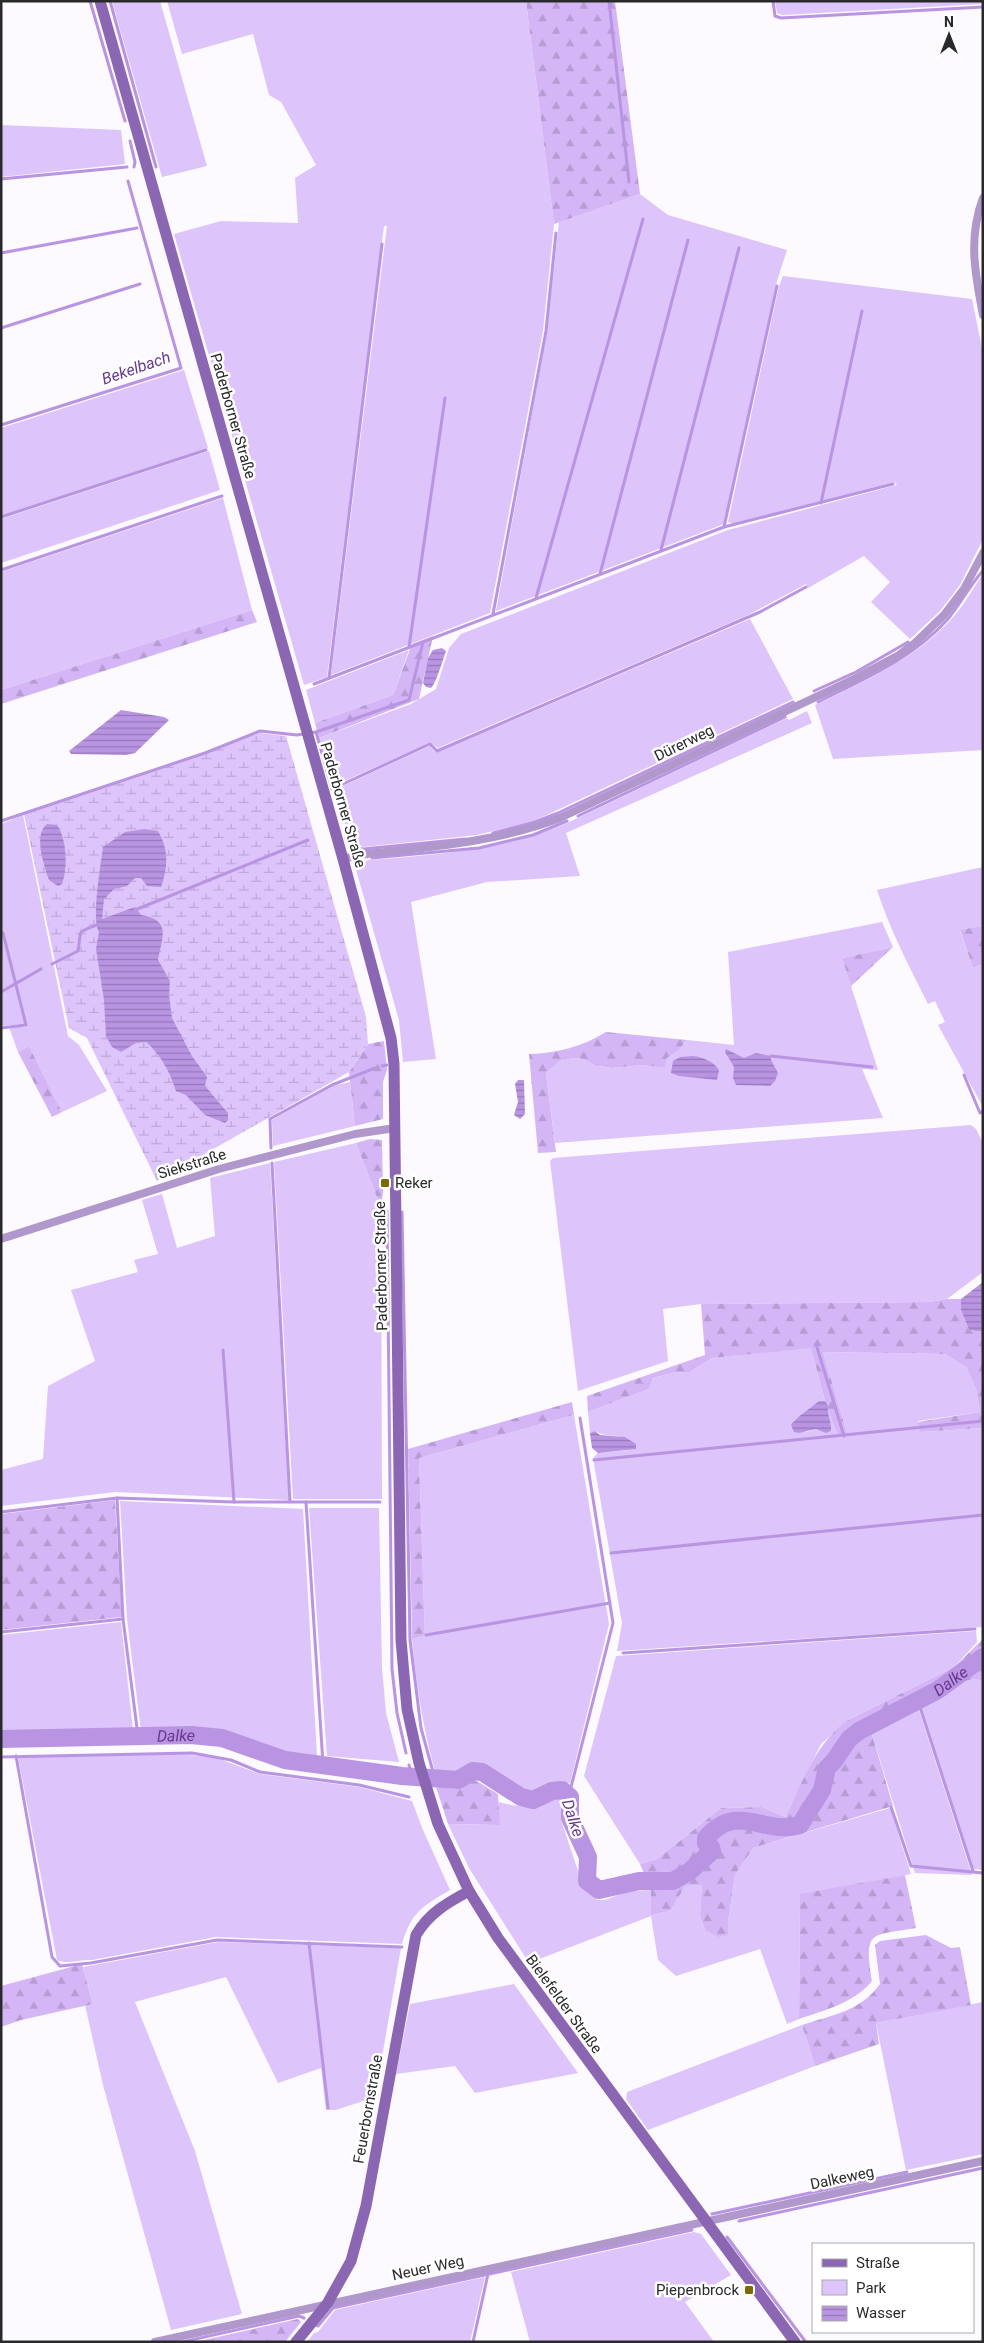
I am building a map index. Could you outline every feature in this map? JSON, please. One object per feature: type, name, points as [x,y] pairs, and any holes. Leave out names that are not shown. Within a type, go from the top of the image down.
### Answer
[{"type":"main road","name":"Paderborner Straße","points":[[100,1],[343,860],[391,1038],[394,1064],[401,1640]]},
{"type":"main road","name":"Bielefelder Straße","points":[[401,1640],[407,1709],[425,1786],[452,1858],[469,1891],[498,1938],[795,2342]]},
{"type":"main road","name":"Feuerbornstraße","points":[[296,2342],[327,2304],[351,2261],[366,2206],[416,1935],[435,1911],[469,1891]]},
{"type":"street","points":[[983,198],[972,242],[974,266],[983,315]]},
{"type":"street","name":"Dürerweg","points":[[343,860],[359,855],[478,842],[535,828],[560,818],[856,678],[910,647],[944,615],[964,589],[983,553]]},
{"type":"street","name":"Siekstraße","points":[[1,1239],[219,1169],[355,1134],[395,1128]]},
{"type":"street","name":"Dalkeweg","points":[[706,2222],[983,2161]]},
{"type":"street","name":"Neuer Weg","points":[[155,2342],[706,2222]]},
{"type":"green space","points":[[112,1],[160,1],[207,166],[162,177]]},
{"type":"green space","points":[[167,1],[526,1],[554,224],[543,331],[490,613],[331,675],[387,226],[384,226],[327,677],[304,685],[174,234],[221,221],[298,223],[295,178],[316,165],[281,102],[269,95],[253,34],[182,54]]},
{"type":"green space","points":[[526,1],[615,1],[640,194],[554,224]]},
{"type":"green space","points":[[775,1],[983,1],[983,4],[782,15],[777,13]]},
{"type":"green space","points":[[1,125],[121,130],[125,164],[1,177]]},
{"type":"green space","points":[[640,194],[668,215],[787,250],[777,281],[724,524],[496,611],[547,332],[559,222]]},
{"type":"green space","points":[[783,276],[972,299],[983,353],[983,539],[960,585],[940,611],[910,639],[871,602],[890,582],[864,556],[808,588],[806,584],[748,615],[438,748],[430,743],[333,786],[319,738],[411,704],[436,689],[449,648],[461,634],[728,530],[897,485],[894,482],[733,524],[728,522],[779,286]]},
{"type":"green space","points":[[184,370],[208,448],[1,516],[1,428]]},
{"type":"green space","points":[[209,451],[220,490],[1,563],[1,519]]},
{"type":"green space","points":[[223,498],[252,610],[1,690],[1,572]]},
{"type":"green space","points":[[982,575],[983,750],[833,759],[815,705],[886,670],[919,648],[954,617]]},
{"type":"green space","points":[[252,610],[257,622],[1,704],[1,690]]},
{"type":"green space","points":[[750,619],[793,699],[534,821],[477,835],[364,847],[354,844],[350,840],[334,790],[430,746],[434,751],[438,752]]},
{"type":"green space","points":[[433,636],[419,699],[319,738],[315,723],[393,695],[412,644]]},
{"type":"green space","points":[[409,650],[393,695],[315,723],[306,690]]},
{"type":"green space","points":[[807,711],[812,723],[566,833],[580,876],[487,882],[411,902],[436,1059],[403,1062],[399,1020],[356,870],[368,860],[418,856],[491,846],[563,825],[787,718],[789,720]]},
{"type":"green space","points":[[260,733],[286,736],[366,1017],[368,1044],[349,1072],[157,1181],[87,1038],[69,1028],[24,814]]},
{"type":"green space","points":[[23,815],[68,1036],[79,1045],[107,1091],[62,1112],[29,1046],[18,1052],[9,1027],[26,1027],[26,1024],[1,1026],[1,824]]},
{"type":"green space","points":[[983,867],[983,926],[960,931],[973,968],[983,964],[983,1107],[938,1025],[945,1022],[935,1001],[928,1004],[907,962],[877,890]]},
{"type":"green space","points":[[882,922],[893,947],[842,958],[878,1070],[862,1069],[883,1118],[555,1143],[546,1073],[560,1061],[574,1058],[583,1059],[594,1065],[612,1068],[643,1065],[665,1068],[667,1058],[678,1051],[687,1040],[734,1045],[728,952]]},
{"type":"green space","points":[[983,926],[983,964],[973,968],[960,930]]},
{"type":"green space","points":[[893,947],[851,986],[842,958]]},
{"type":"green space","points":[[606,1032],[687,1040],[678,1051],[667,1058],[665,1068],[643,1065],[612,1068],[594,1065],[583,1059],[574,1058],[560,1061],[546,1073],[556,1152],[538,1153],[529,1054],[569,1048],[588,1042]]},
{"type":"green space","points":[[384,1041],[387,1070],[383,1082],[383,1119],[355,1126],[349,1072],[368,1044]]},
{"type":"green space","points":[[29,1046],[62,1112],[52,1117],[18,1052]]},
{"type":"green space","points":[[350,1082],[355,1126],[273,1146],[272,1120],[333,1086]]},
{"type":"green space","points":[[971,1125],[976,1129],[983,1143],[983,1272],[947,1299],[929,1302],[701,1304],[663,1309],[668,1361],[578,1391],[550,1161],[553,1158]]},
{"type":"green space","points":[[370,1139],[382,1140],[383,1192],[381,1208],[356,1143]]},
{"type":"green space","points":[[356,1143],[381,1208],[382,1499],[293,1499],[274,1162]]},
{"type":"green space","points":[[270,1163],[289,1500],[115,1492],[1,1506],[1,1470],[43,1459],[48,1386],[95,1361],[71,1290],[138,1272],[134,1260],[158,1254],[142,1200],[162,1194],[177,1248],[215,1236],[210,1178]]},
{"type":"green space","points":[[961,1299],[961,1310],[969,1330],[983,1332],[983,1428],[920,1432],[918,1422],[980,1412],[976,1389],[966,1367],[945,1354],[823,1352],[847,1433],[838,1435],[825,1401],[811,1348],[712,1358],[690,1372],[676,1372],[653,1378],[649,1389],[588,1412],[587,1396],[705,1355],[701,1304],[929,1302]]},
{"type":"green space","points":[[811,1347],[825,1401],[819,1401],[806,1413],[793,1421],[806,1432],[831,1425],[827,1415],[828,1406],[838,1435],[847,1433],[823,1352],[945,1354],[966,1367],[976,1389],[980,1412],[918,1421],[921,1432],[983,1428],[983,1627],[617,1651],[622,1623],[593,1458],[598,1453],[630,1450],[631,1441],[595,1431],[590,1433],[588,1412],[649,1389],[653,1378],[676,1372],[690,1372],[712,1358]]},
{"type":"green space","points":[[572,1402],[574,1415],[419,1458],[425,1636],[412,1639],[408,1449]]},
{"type":"green space","points":[[574,1415],[609,1624],[570,1783],[551,1785],[532,1792],[522,1790],[484,1768],[473,1768],[458,1773],[435,1771],[420,1705],[412,1639],[425,1636],[419,1458]]},
{"type":"green space","points":[[115,1500],[122,1617],[1,1630],[1,1514]]},
{"type":"green space","points":[[120,1501],[303,1509],[317,1756],[289,1754],[224,1732],[192,1730],[141,1731],[127,1619]]},
{"type":"green space","points":[[309,1508],[379,1508],[382,1668],[386,1713],[399,1762],[327,1756]]},
{"type":"green space","points":[[121,1622],[133,1730],[1,1732],[1,1635]]},
{"type":"green space","points":[[976,1631],[977,1642],[954,1667],[850,1719],[821,1744],[785,1817],[762,1807],[721,1808],[657,1859],[640,1864],[584,1776],[616,1656]]},
{"type":"green space","points":[[983,1639],[983,1681],[976,1679],[959,1682],[921,1706],[871,1731],[893,1806],[753,1848],[735,1875],[728,1935],[719,1937],[705,1930],[700,1916],[702,1885],[686,1885],[670,1911],[651,1915],[651,1890],[640,1864],[657,1859],[721,1808],[762,1807],[785,1817],[811,1763],[819,1750],[838,1728],[850,1719],[954,1667]]},
{"type":"green space","points":[[976,1679],[983,1681],[983,1870],[973,1869],[921,1706],[959,1682]]},
{"type":"green space","points":[[918,1707],[972,1875],[915,1873],[871,1731]]},
{"type":"green space","points":[[161,1753],[214,1757],[260,1774],[359,1787],[412,1801],[450,1890],[419,1911],[410,1924],[402,1944],[216,1937],[92,1960],[65,1962],[57,1960],[18,1757]]},
{"type":"green space","points":[[475,1780],[498,1794],[500,1825],[448,1824],[436,1787],[455,1789]]},
{"type":"green space","points":[[554,1797],[563,1800],[565,1805],[561,1820],[584,1889],[598,1900],[605,1900],[629,1891],[651,1890],[651,1915],[670,1911],[686,1885],[702,1885],[700,1916],[705,1930],[728,1935],[735,1875],[753,1848],[890,1808],[911,1874],[800,1895],[799,2019],[787,2024],[760,1949],[676,1976],[658,1960],[651,1916],[529,1963],[469,1868],[448,1824],[499,1825],[499,1802],[527,1806],[540,1804]]},
{"type":"green space","points":[[905,1875],[916,1928],[888,1932],[873,1938],[869,1952],[872,1981],[865,1989],[829,2009],[799,2019],[800,1894]]},
{"type":"green space","points":[[926,1935],[951,1948],[960,1947],[971,2005],[876,2023],[879,2044],[815,2066],[802,2025],[845,2011],[872,1993],[880,1984],[875,1945],[880,1941]]},
{"type":"green space","points":[[218,1942],[401,1948],[375,2097],[336,2110],[326,2110],[321,2068],[278,2083],[226,1977],[135,2002],[195,2151],[242,2314],[171,2330],[103,2085],[85,2005],[93,2004],[83,1967]]},
{"type":"green space","points":[[82,1964],[93,2004],[21,2020],[1,2027],[1,1986]]},
{"type":"green space","points":[[514,1984],[578,2073],[475,2093],[455,2066],[396,2074],[410,2004]]},
{"type":"green space","points":[[983,2002],[983,2154],[906,2170],[876,2023]]},
{"type":"green space","points":[[802,2025],[815,2066],[648,2130],[626,2099],[627,2092]]},
{"type":"green space","points":[[694,2232],[701,2234],[731,2275],[685,2302],[714,2342],[530,2342],[511,2272]]},
{"type":"green space","points":[[485,2277],[470,2342],[307,2342],[314,2333],[318,2332],[335,2310]]},
{"type":"green space","points":[[298,2319],[301,2322],[285,2342],[195,2342]]},
{"type":"water","points":[[442,648],[446,651],[437,677],[431,688],[426,687],[423,683],[428,658],[433,650]]},
{"type":"water","points":[[121,710],[164,717],[169,720],[135,753],[126,755],[71,754],[69,751]]},
{"type":"water","points":[[47,824],[57,825],[65,846],[64,877],[62,884],[58,886],[49,880],[41,850],[41,835]]},
{"type":"water","points":[[144,829],[158,831],[162,838],[166,852],[166,866],[161,887],[147,886],[141,878],[135,878],[127,886],[114,889],[104,899],[102,919],[135,907],[141,915],[151,917],[161,925],[163,937],[158,960],[170,981],[169,995],[172,1018],[192,1056],[207,1077],[205,1086],[228,1113],[228,1120],[225,1123],[205,1115],[186,1095],[176,1091],[164,1064],[146,1042],[136,1043],[121,1052],[112,1047],[106,1036],[104,1000],[96,949],[99,932],[96,904],[103,847],[125,832]]},
{"type":"water","points":[[726,1049],[744,1058],[756,1053],[771,1056],[771,1060],[778,1073],[775,1081],[770,1086],[736,1085],[733,1078],[734,1067],[725,1052]]},
{"type":"water","points":[[693,1056],[708,1060],[717,1067],[719,1070],[717,1080],[679,1076],[671,1073],[673,1061],[680,1057]]},
{"type":"water","points":[[518,1080],[524,1080],[525,1114],[520,1119],[514,1115],[518,1102],[515,1084]]},
{"type":"water","points":[[983,1282],[983,1332],[969,1330],[961,1310],[961,1299]]},
{"type":"water","points":[[819,1401],[825,1401],[828,1406],[831,1431],[826,1433],[816,1429],[799,1433],[794,1432],[792,1423]]},
{"type":"water","points":[[595,1431],[600,1435],[625,1437],[636,1444],[636,1449],[598,1453],[592,1448],[590,1433]]},
{"type":"waterway","points":[[90,1],[125,121]]},
{"type":"waterway","name":"Bekelbach","points":[[110,1],[156,167]]},
{"type":"waterway","points":[[609,1],[629,182]]},
{"type":"waterway","points":[[773,1],[775,16],[781,18],[983,7]]},
{"type":"waterway","points":[[130,141],[135,162],[134,167]]},
{"type":"waterway","points":[[1,179],[127,167]]},
{"type":"waterway","name":"Bekelbach","points":[[1,425],[181,368],[128,181]]},
{"type":"waterway","points":[[536,598],[643,219]]},
{"type":"waterway","points":[[1,253],[137,228]]},
{"type":"waterway","points":[[493,614],[546,331],[556,233]]},
{"type":"waterway","points":[[600,574],[688,240]]},
{"type":"waterway","points":[[329,678],[382,244]]},
{"type":"waterway","points":[[661,550],[739,248]]},
{"type":"waterway","points":[[1,328],[140,284]]},
{"type":"waterway","points":[[724,527],[777,286]]},
{"type":"waterway","points":[[821,503],[862,311]]},
{"type":"waterway","points":[[409,647],[445,398]]},
{"type":"waterway","points":[[1,517],[206,450]]},
{"type":"waterway","points":[[1,821],[205,753],[260,731],[297,735],[316,732],[409,700],[423,642],[724,527],[893,484]]},
{"type":"waterway","points":[[1,570],[222,496]]},
{"type":"waterway","points":[[818,702],[887,667],[919,646],[947,620],[983,571]]},
{"type":"waterway","points":[[316,732],[332,789],[430,744],[437,751],[760,612],[806,587]]},
{"type":"waterway","points":[[314,684],[423,642]]},
{"type":"waterway","points":[[814,691],[856,672],[908,642]]},
{"type":"waterway","points":[[493,833],[535,822],[558,813],[793,702]]},
{"type":"waterway","points":[[578,816],[785,717]]},
{"type":"waterway","points":[[372,858],[479,848],[533,835],[567,821]]},
{"type":"waterway","points":[[346,838],[351,846],[364,849],[465,839]]},
{"type":"waterway","points":[[135,910],[308,840]]},
{"type":"waterway","points":[[52,964],[78,951],[81,933],[99,924]]},
{"type":"waterway","points":[[1,1028],[26,1025],[3,933]]},
{"type":"waterway","points":[[1,992],[41,969]]},
{"type":"waterway","points":[[771,1056],[872,1067]]},
{"type":"waterway","points":[[382,1066],[387,1065]]},
{"type":"waterway","points":[[271,1148],[270,1119],[332,1085],[375,1068]]},
{"type":"waterway","points":[[964,1075],[980,1113],[983,1111]]},
{"type":"waterway","points":[[272,1163],[290,1502]]},
{"type":"waterway","points":[[387,1211],[392,1669],[397,1713],[406,1753]]},
{"type":"waterway","points":[[402,1212],[410,1640],[421,1728],[435,1779]]},
{"type":"waterway","points":[[816,1344],[844,1436]]},
{"type":"waterway","points":[[223,1350],[234,1502]]},
{"type":"waterway","points":[[567,1792],[571,1787],[613,1623],[580,1418]]},
{"type":"waterway","points":[[594,1460],[983,1421]]},
{"type":"waterway","points":[[117,1498],[123,1619],[138,1736]]},
{"type":"waterway","points":[[1,1512],[117,1498],[234,1502],[380,1502]]},
{"type":"waterway","points":[[306,1502],[323,1764]]},
{"type":"waterway","points":[[611,1553],[983,1515]]},
{"type":"waterway","points":[[426,1635],[610,1603]]},
{"type":"waterway","points":[[1,1632],[123,1619]]},
{"type":"waterway","points":[[623,1653],[975,1629]]},
{"type":"waterway","name":"Dalke","points":[[1,1739],[191,1735],[222,1738],[285,1760],[402,1776],[458,1780],[473,1771],[482,1772],[521,1797],[533,1800],[552,1791],[562,1790],[570,1797],[570,1818],[588,1857],[587,1881],[599,1890],[639,1881],[673,1881],[690,1871],[712,1851],[711,1847],[706,1843],[706,1838],[718,1827],[729,1822],[740,1821],[787,1827],[800,1825],[822,1790],[827,1768],[849,1739],[859,1731],[938,1690],[983,1657]]},
{"type":"waterway","points":[[918,1701],[973,1871]]},
{"type":"waterway","points":[[1,1757],[192,1753],[231,1760],[260,1772],[359,1785],[409,1797]]},
{"type":"waterway","points":[[16,1756],[52,1957],[60,1966],[91,1963],[217,1940],[402,1947]]},
{"type":"waterway","points":[[409,1765],[412,1777]]},
{"type":"waterway","points":[[891,1807],[911,1866],[983,1873]]},
{"type":"waterway","points":[[309,1943],[328,2108]]},
{"type":"waterway","points":[[739,2221],[983,2168]]},
{"type":"waterway","points":[[712,2214],[907,2172]]},
{"type":"waterway","points":[[316,2325],[318,2326],[333,2308],[692,2230]]},
{"type":"waterway","points":[[727,2237],[805,2341]]},
{"type":"waterway","points":[[473,2342],[488,2274]]},
{"type":"waterway","points":[[182,2342],[299,2316],[304,2318]]},
{"type":"place","name":"Reker","points":[[385,1183]]},
{"type":"place","name":"Piepenbrock","points":[[749,2290]]}]
